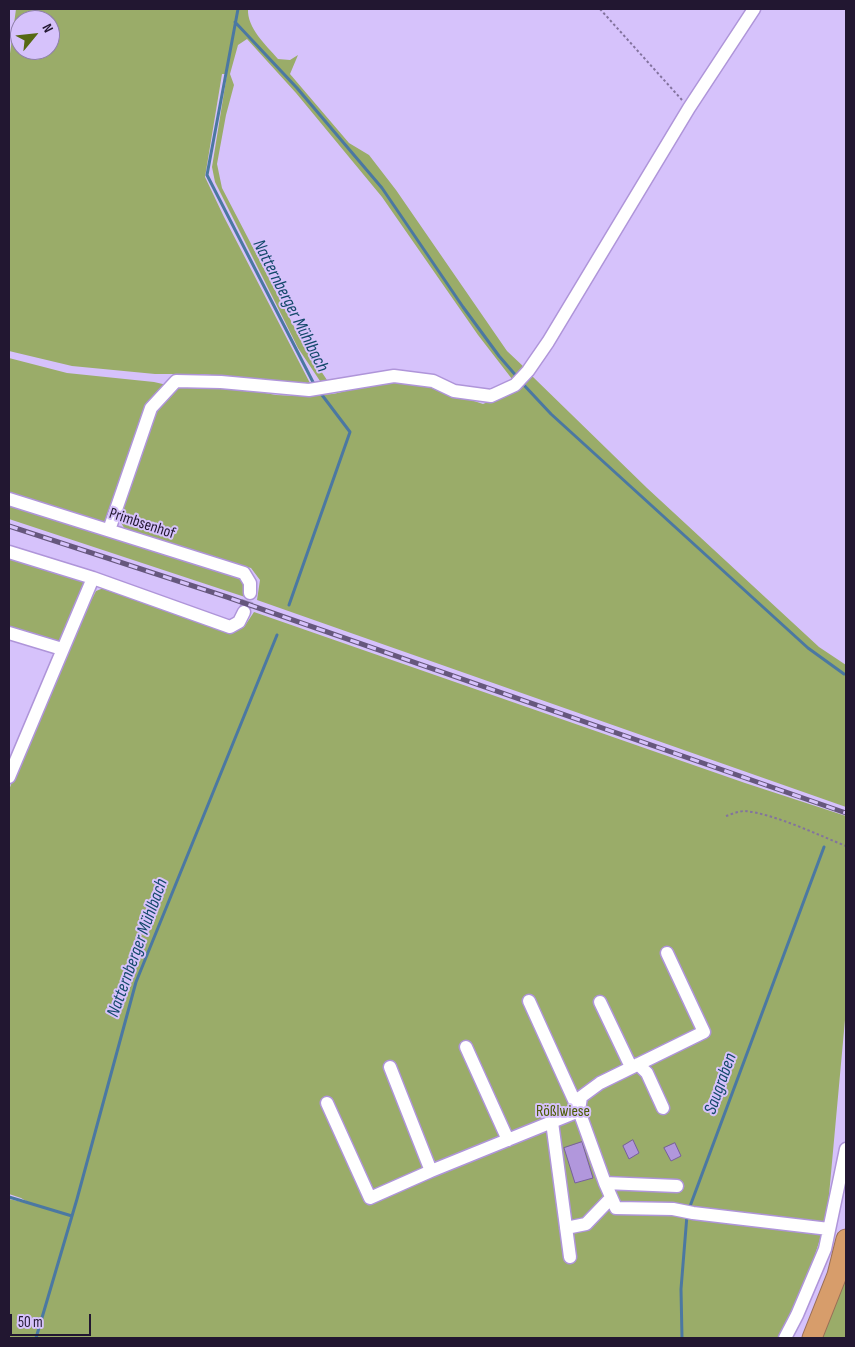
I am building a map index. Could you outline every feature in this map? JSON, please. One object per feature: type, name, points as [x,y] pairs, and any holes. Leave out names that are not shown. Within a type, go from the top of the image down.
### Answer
[{"type":"highway","points":[[812,1338],[837,1275],[846,1239]]},
{"type":"lane","points":[[109,530],[151,408],[176,381],[221,382],[309,390],[394,376],[433,381],[454,391],[491,396],[515,385],[528,371],[548,342],[689,108],[754,9]]},
{"type":"lane","name":"Primbsenhof","points":[[9,499],[244,574],[250,583],[250,593]]},
{"type":"lane","points":[[9,552],[93,578],[230,627],[238,622],[244,612]]},
{"type":"lane","points":[[9,777],[93,578]]},
{"type":"lane","points":[[9,633],[62,649]]},
{"type":"lane","points":[[579,1111],[581,1097],[600,1083],[704,1032],[667,953]]},
{"type":"lane","points":[[529,1001],[579,1111],[616,1208],[673,1209],[829,1229]]},
{"type":"lane","points":[[600,1002],[635,1066],[647,1073],[663,1108]]},
{"type":"lane","points":[[466,1047],[508,1140]]},
{"type":"lane","points":[[390,1067],[431,1171]]},
{"type":"lane","points":[[327,1103],[370,1198],[579,1111]]},
{"type":"lane","points":[[552,1122],[570,1257]]},
{"type":"lane","points":[[785,1338],[797,1315],[825,1249],[846,1149]]},
{"type":"lane","points":[[605,1183],[677,1186]]},
{"type":"lane","points":[[566,1228],[586,1224],[611,1198]]},
{"type":"path","points":[[600,9],[689,108]]},
{"type":"path","points":[[726,816],[743,811],[755,813],[846,846]]},
{"type":"green space","points":[[16,9],[248,9],[254,29],[278,59],[290,60],[298,55],[290,74],[349,143],[369,155],[396,190],[507,351],[525,368],[512,379],[478,335],[382,197],[296,93],[247,39],[238,45],[230,74],[234,85],[226,115],[217,164],[222,188],[303,344],[329,383],[322,384],[298,348],[215,182],[212,167],[227,74],[222,74],[205,177],[312,387],[203,374],[155,374],[72,366],[9,351],[10,54],[10,60],[60,60],[60,10]]},
{"type":"green space","points":[[9,358],[67,373],[167,385],[107,521],[101,522],[9,494]]},
{"type":"green space","points":[[532,376],[647,488],[819,647],[846,665],[846,807],[257,600],[260,580],[251,568],[126,531],[120,521],[120,514],[157,410],[170,394],[183,386],[224,385],[276,395],[298,396],[333,394],[393,380],[432,387],[483,404],[521,388]]},
{"type":"green space","points":[[9,504],[239,577],[245,587],[245,597],[9,519]]},
{"type":"green space","points":[[9,552],[93,578],[63,643],[9,628]]},
{"type":"green space","name":"Rößlwiese","points":[[106,587],[231,632],[244,627],[254,612],[745,783],[846,816],[846,1009],[827,1217],[806,1283],[783,1338],[9,1338],[9,1199],[31,1204],[9,1194],[9,790],[60,664],[96,591]]},
{"type":"green space","points":[[846,1258],[846,1338],[818,1338]]},
{"type":"building","points":[[633,1140],[639,1153],[629,1159],[623,1146]]},
{"type":"building","points":[[582,1142],[593,1178],[575,1183],[564,1148]]},
{"type":"building","points":[[675,1143],[681,1156],[671,1161],[664,1148]]},
{"type":"waterway","name":"Natternberger Mühlbach","points":[[238,9],[207,175],[315,386]]},
{"type":"waterway","points":[[235,22],[297,88],[382,188],[463,307],[499,356],[518,378]]},
{"type":"waterway","points":[[522,383],[551,414],[808,648],[844,674]]},
{"type":"waterway","name":"Natternberger Mühlbach","points":[[289,605],[350,432],[319,391]]},
{"type":"waterway","name":"Natternberger Mühlbach","points":[[36,1338],[77,1199],[136,982],[277,635]]},
{"type":"waterway","name":"Saugraben","points":[[689,1209],[824,847]]},
{"type":"waterway","points":[[9,1197],[72,1216]]},
{"type":"waterway","name":"Saugraben","points":[[682,1338],[681,1289],[687,1215]]},
{"type":"tunnel","points":[[244,612],[250,593]]},
{"type":"railway","points":[[9,526],[227,597],[846,813]]}]
